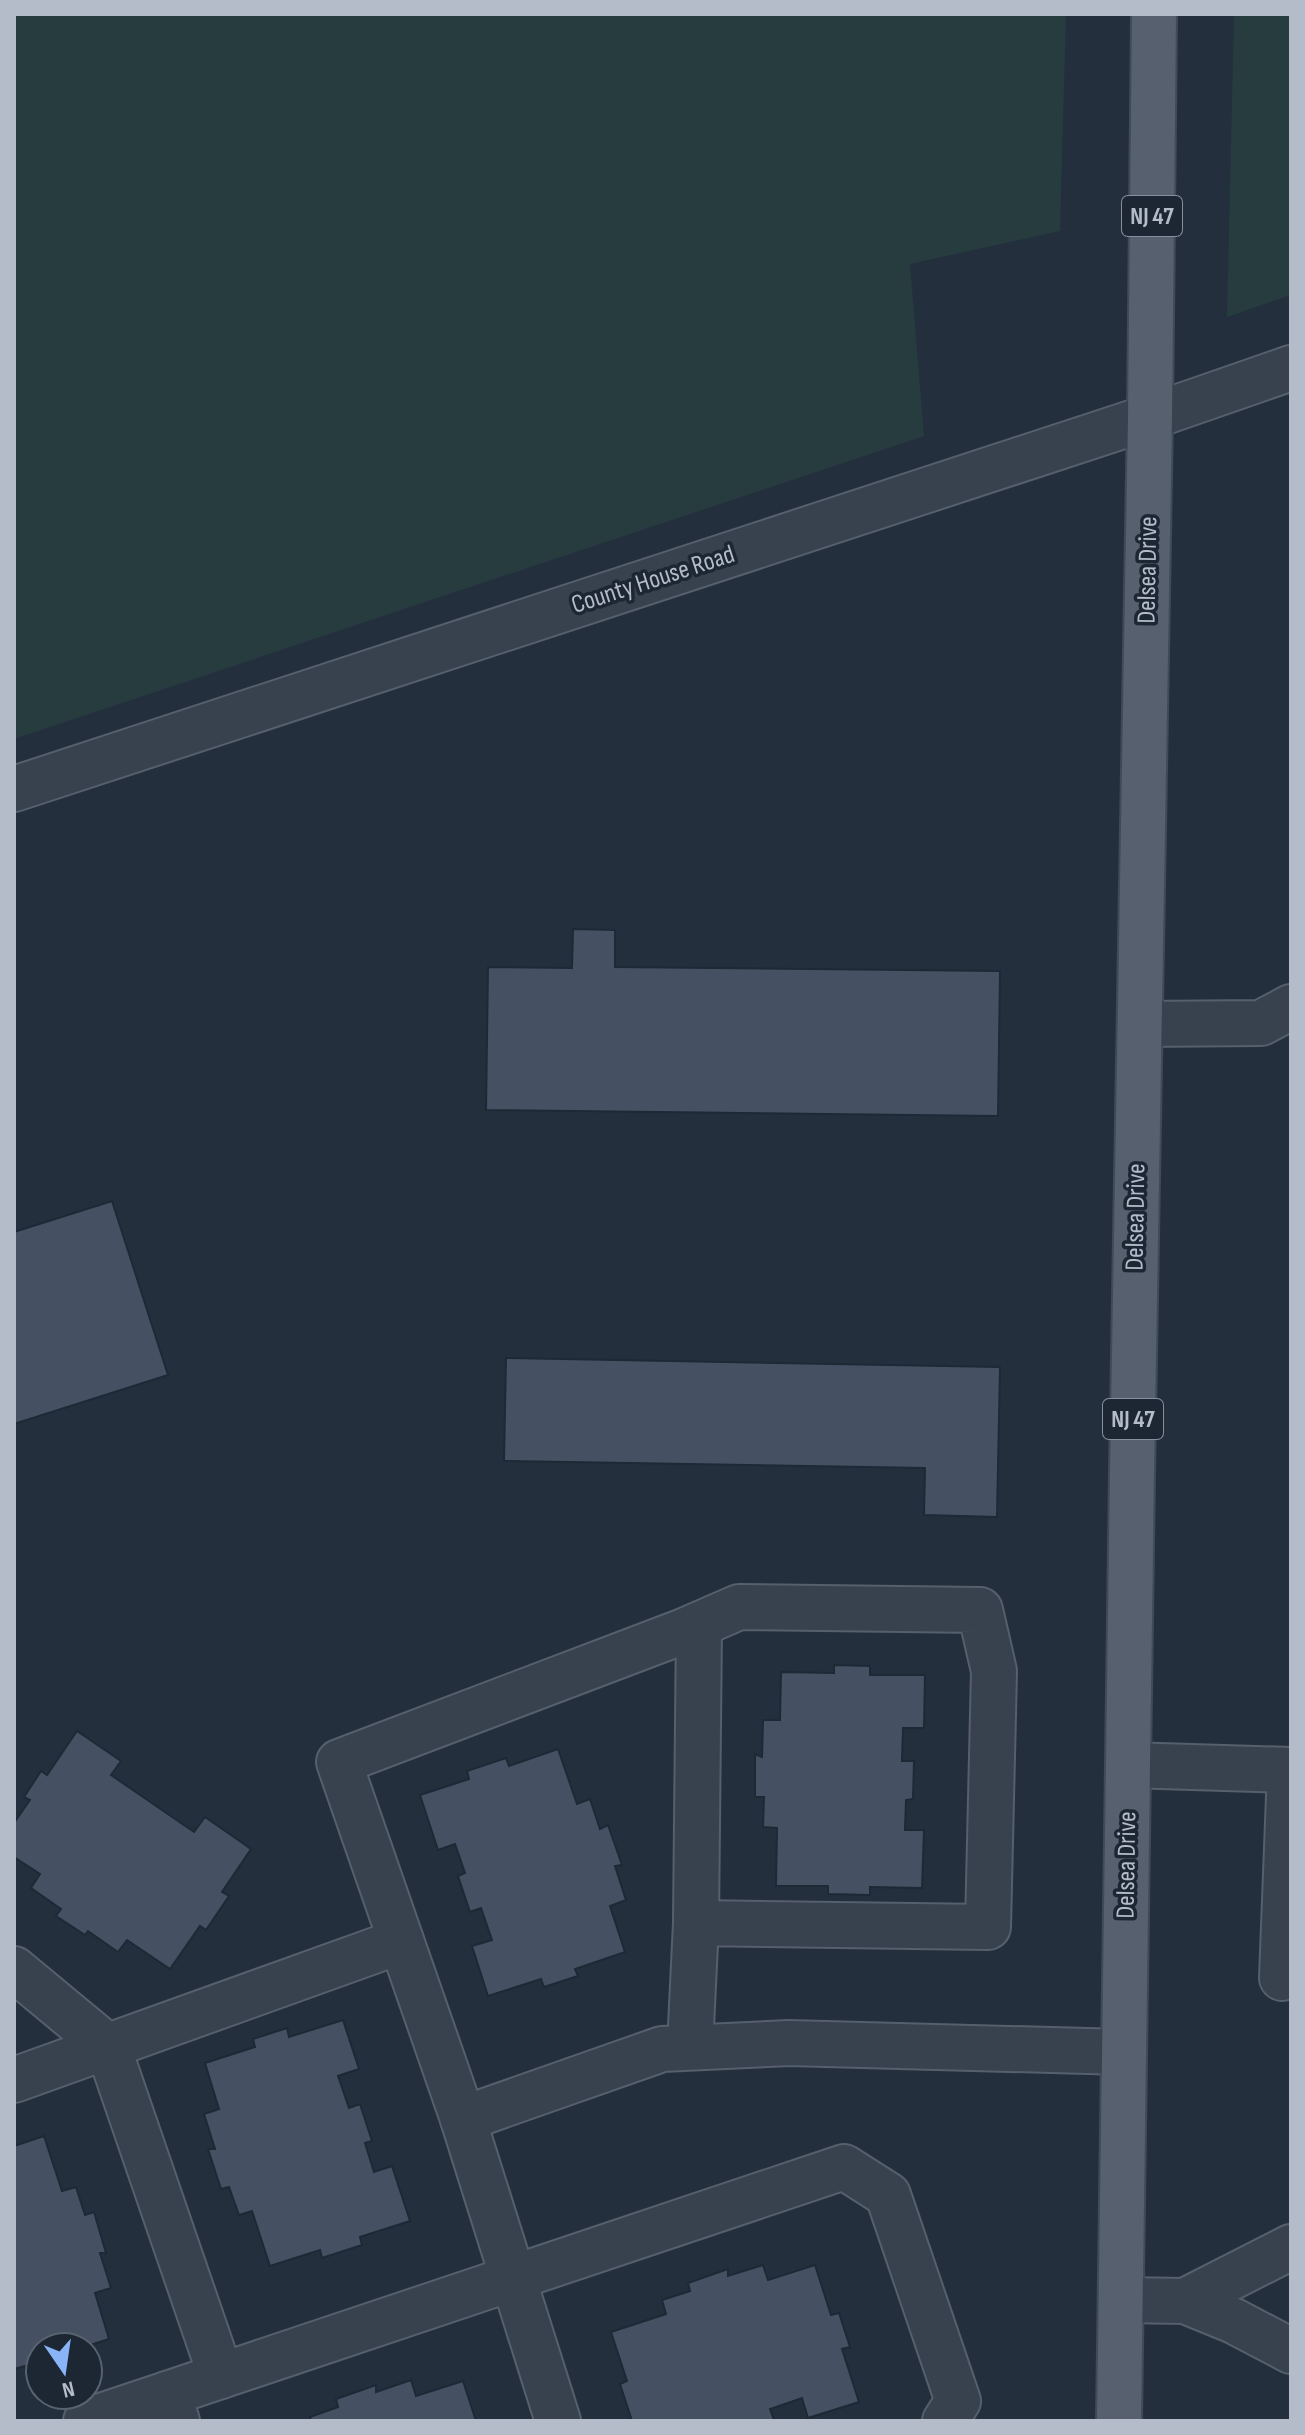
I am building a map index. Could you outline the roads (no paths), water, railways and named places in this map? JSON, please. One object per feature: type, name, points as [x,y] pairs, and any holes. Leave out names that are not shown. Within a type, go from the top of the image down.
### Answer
[{"type":"main road","name":"Delsea Drive","points":[[1119,2421],[1154,14]]},
{"type":"street","name":"County House Road","points":[[14,789],[1291,368]]},
{"type":"street","points":[[1140,1024],[1261,1023],[1291,1007]]},
{"type":"street","points":[[558,2421],[463,2119],[339,1762],[739,1607],[980,1610],[994,1671],[988,1927],[696,1923]]},
{"type":"street","points":[[690,2047],[696,1923],[699,1625]]},
{"type":"street","points":[[1128,1765],[1290,1770],[1282,1978]]},
{"type":"street","points":[[14,2080],[401,1941]]},
{"type":"street","points":[[14,1969],[108,2047],[221,2376]]},
{"type":"street","points":[[463,2119],[662,2049],[789,2043],[1124,2052]]},
{"type":"street","points":[[86,2421],[172,2408],[221,2376],[844,2167],[888,2195],[958,2401],[945,2421]]},
{"type":"street","points":[[1185,2301],[1291,2247]]},
{"type":"street","points":[[1121,2300],[1185,2301],[1234,2321],[1291,2351]]}]
